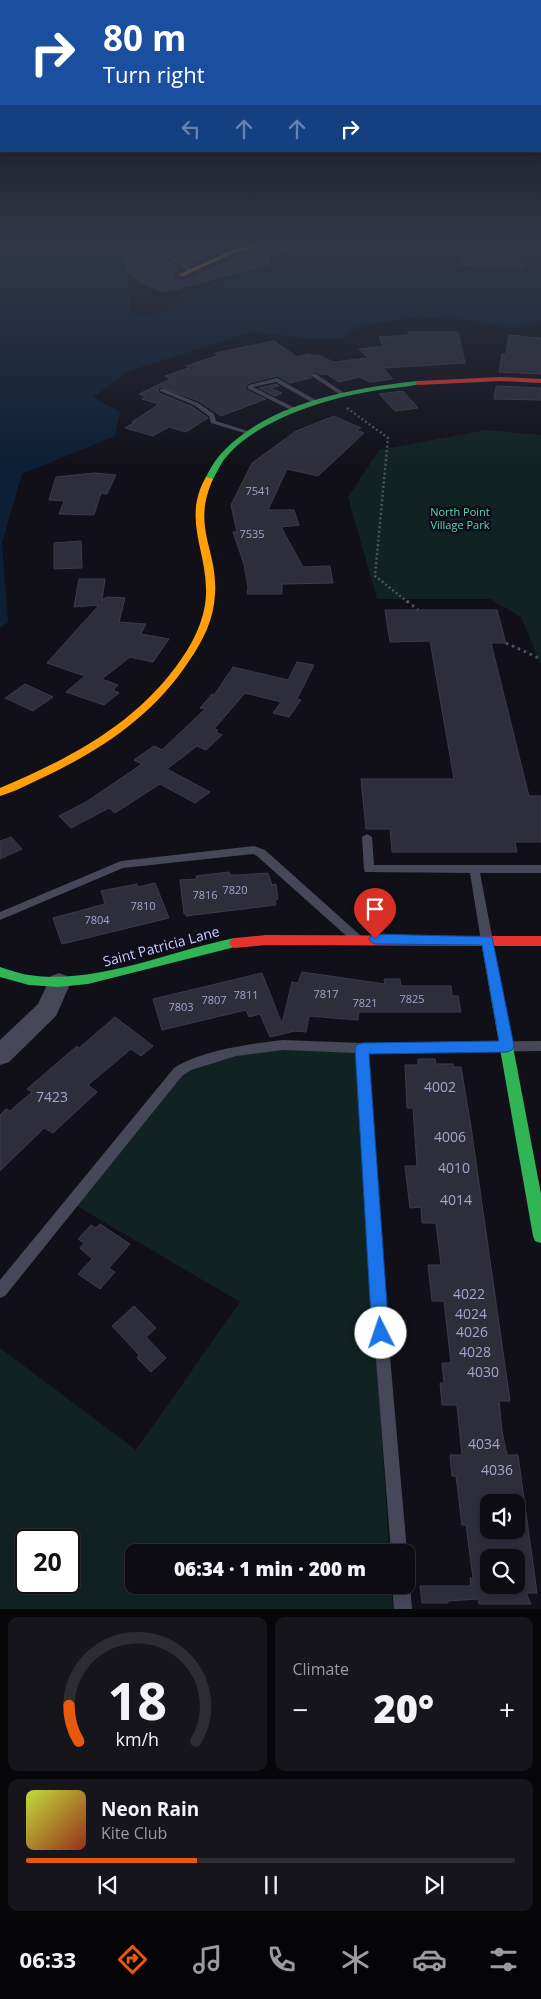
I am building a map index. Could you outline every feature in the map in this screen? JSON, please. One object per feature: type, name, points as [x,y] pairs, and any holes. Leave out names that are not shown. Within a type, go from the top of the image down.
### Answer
[{"type":"street","points":[[0,792],[59,766],[128,725],[146,711],[187,661],[211,608],[211,580],[199,512],[200,495],[210,474],[218,463],[251,433],[295,410],[317,402],[384,386],[446,379],[500,378],[541,381]]},
{"type":"street","name":"Saint Patricia Lane","points":[[0,972],[25,979],[59,982],[82,981],[114,975],[192,951],[232,943],[266,940],[541,941]]},
{"type":"street","points":[[487,940],[541,1236]]},
{"type":"street","points":[[0,1056],[48,1009],[59,982]]},
{"type":"lane","points":[[314,375],[344,395]]},
{"type":"lane","points":[[295,410],[250,388],[251,386],[277,380],[317,402]]},
{"type":"lane","points":[[162,390],[205,409],[212,415],[213,422],[251,433]]},
{"type":"lane","points":[[367,837],[369,870],[541,869]]},
{"type":"lane","points":[[0,916],[121,865],[254,850],[261,853],[356,939]]},
{"type":"lane","points":[[474,868],[487,940]]},
{"type":"lane","points":[[0,1291],[164,1088],[178,1072],[188,1066],[236,1051],[283,1045],[362,1048],[541,1046]]},
{"type":"lane","points":[[362,1048],[381,1333],[398,1544]]},
{"type":"lane","points":[[402,1594],[403,1609]]},
{"type":"path","points":[[331,398],[368,422],[388,438],[375,576],[418,610]]},
{"type":"path","points":[[506,643],[541,659]]},
{"type":"green space","name":"North Point Village Park","points":[[486,430],[541,435],[541,665],[521,617],[490,599],[377,599],[348,497],[379,450]]},
{"type":"green space","points":[[283,1047],[358,1050],[389,1544],[125,1544],[125,1594],[392,1594],[393,1609],[0,1609],[0,1348],[136,1450],[240,1302],[72,1203],[180,1073],[236,1052]]},
{"type":"water","points":[[0,321],[391,321],[359,326],[340,339],[312,339],[252,332],[129,371],[93,397],[120,412],[115,436],[22,474],[2,543],[8,622],[0,628]]},
{"type":"water","points":[[475,321],[537,321],[515,328]]},
{"type":"building","points":[[408,332],[458,332],[465,363],[383,368],[393,379],[369,382],[360,377],[339,382],[326,374],[321,375],[316,372],[311,373],[311,378],[290,383],[277,376],[249,383],[245,387],[246,390],[266,399],[221,416],[199,401],[160,387],[158,389],[159,393],[193,407],[208,418],[186,432],[169,427],[153,436],[125,428],[159,404],[142,399],[146,397],[139,394],[170,379],[165,376],[189,368],[186,366],[219,355],[215,353],[274,341],[297,357],[309,354],[319,355],[333,362],[368,358],[359,349],[383,346],[379,337],[408,335]]},
{"type":"building","points":[[509,335],[541,338],[541,374],[499,372],[502,354],[506,354]]},
{"type":"building","points":[[276,384],[279,386],[270,388],[282,393],[275,396],[259,388]]},
{"type":"building","points":[[496,386],[541,388],[541,400],[494,399]]},
{"type":"building","points":[[403,391],[418,408],[395,411],[379,394]]},
{"type":"building","points":[[334,416],[361,428],[356,430],[364,433],[318,476],[287,469],[268,510],[294,510],[299,525],[281,527],[303,567],[330,566],[333,583],[282,584],[282,594],[247,594],[248,587],[244,564],[233,532],[237,532],[231,505],[252,463],[296,431]]},
{"type":"building","points":[[94,473],[116,475],[107,494],[101,493],[94,515],[59,514],[64,501],[49,500],[56,477]]},
{"type":"building","points":[[81,541],[82,568],[54,569],[54,543]]},
{"type":"building","points":[[79,579],[105,579],[102,601],[106,597],[125,598],[119,622],[146,624],[141,634],[169,639],[153,662],[130,657],[102,679],[118,685],[113,690],[119,693],[104,705],[66,692],[85,676],[47,663],[99,605],[74,607]]},
{"type":"building","points":[[385,610],[497,610],[506,643],[491,643],[529,796],[541,796],[541,842],[515,842],[517,852],[392,852],[390,829],[366,829],[361,779],[454,779],[430,641],[390,642]]},
{"type":"building","points":[[297,662],[314,665],[297,699],[301,700],[289,717],[273,713],[281,702],[245,693],[214,729],[218,730],[216,732],[222,735],[206,750],[197,746],[167,769],[210,792],[195,803],[160,784],[115,813],[109,808],[71,828],[59,816],[86,802],[142,764],[134,760],[154,746],[162,750],[205,709],[200,708],[212,694],[214,695],[233,667],[288,680]]},
{"type":"building","points":[[25,684],[53,697],[33,711],[5,698]]},
{"type":"building","points":[[11,837],[22,849],[0,859],[0,841]]},
{"type":"building","points":[[229,872],[230,875],[268,873],[272,885],[276,884],[278,899],[275,900],[276,905],[186,916],[186,913],[184,914],[180,880],[197,879],[196,876]]},
{"type":"building","points":[[155,883],[169,918],[62,944],[53,918],[105,904],[101,891],[137,884],[138,887]]},
{"type":"building","points":[[302,972],[385,984],[384,979],[400,979],[401,986],[451,986],[452,996],[458,996],[461,1012],[359,1012],[358,1020],[309,1016],[306,1032],[295,1031],[270,1037],[260,1014],[249,1017],[246,1010],[162,1030],[153,999],[262,973],[282,1024],[292,982],[298,983]]},
{"type":"building","points":[[115,1017],[153,1046],[141,1056],[131,1049],[88,1085],[97,1092],[53,1133],[44,1128],[0,1171],[0,1115],[6,1109],[10,1111],[32,1092],[27,1089],[77,1046],[79,1048]]},
{"type":"building","points":[[418,1059],[435,1059],[436,1064],[453,1064],[453,1067],[461,1067],[510,1401],[499,1401],[502,1431],[507,1455],[518,1455],[523,1494],[480,1494],[480,1539],[525,1539],[525,1506],[537,1593],[526,1593],[531,1604],[479,1604],[478,1599],[448,1601],[448,1603],[422,1603],[420,1586],[471,1586],[470,1578],[473,1578],[466,1525],[462,1525],[456,1476],[452,1476],[450,1455],[462,1455],[457,1405],[442,1405],[440,1383],[444,1383],[442,1363],[451,1363],[444,1301],[432,1301],[428,1265],[441,1265],[436,1223],[422,1223],[421,1207],[410,1208],[405,1166],[417,1166],[413,1108],[407,1108],[405,1065],[418,1065]]},
{"type":"building","points":[[100,1224],[130,1244],[109,1268],[115,1272],[100,1289],[78,1274],[92,1259],[80,1248],[84,1243],[78,1239],[91,1225],[96,1228]]},
{"type":"building","points":[[134,1306],[156,1328],[146,1337],[166,1358],[151,1372],[137,1358],[139,1355],[112,1326]]},
{"type":"traffic: fast","points":[[209,479],[221,458],[242,439],[288,413],[340,395],[418,383]]},
{"type":"traffic: fast","points":[[487,941],[541,1236]]},
{"type":"traffic: fast","points":[[0,972],[29,980],[58,982],[88,979],[118,973],[206,948],[235,943]]},
{"type":"traffic: slow","points":[[0,792],[56,767],[108,737],[154,699],[174,676],[192,650],[206,620],[211,595],[209,572],[199,519],[203,493],[209,479]]},
{"type":"traffic: jam","points":[[418,383],[501,379],[541,381]]},
{"type":"traffic: jam","points":[[235,943],[266,940],[541,941]]},
{"type":"route","points":[[375,939],[487,940],[507,1046],[362,1048],[381,1333]]}]
